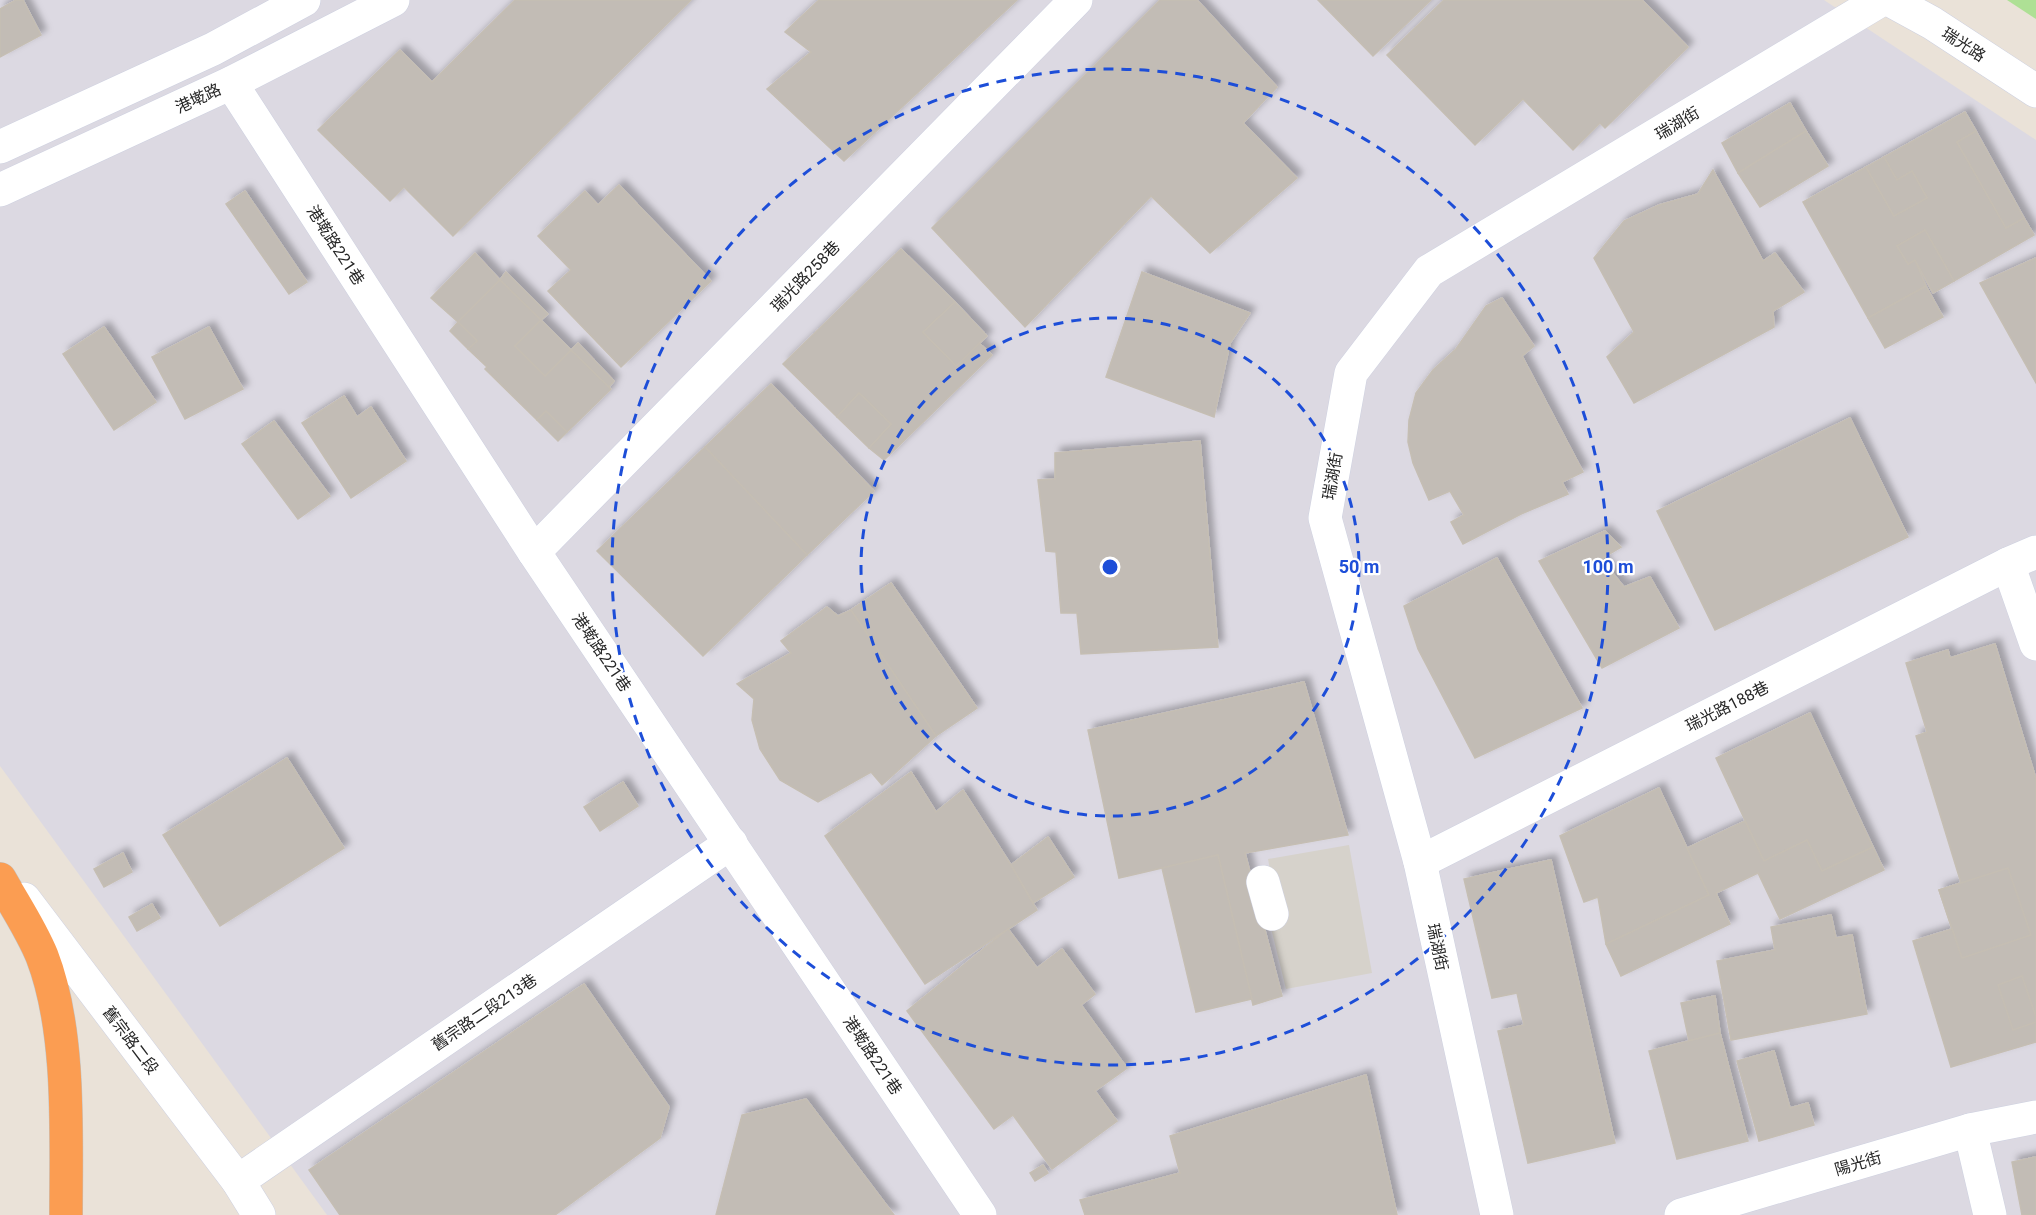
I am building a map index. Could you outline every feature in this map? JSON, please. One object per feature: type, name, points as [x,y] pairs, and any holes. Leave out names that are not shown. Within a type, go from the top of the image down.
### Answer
[{"type":"highway","points":[[0,879],[41,954],[52,987],[62,1049],[66,1130],[66,1215]]},
{"type":"street","points":[[0,147],[213,49],[304,0]]},
{"type":"street","name":"港墘路","points":[[0,190],[231,83],[393,0]]},
{"type":"street","name":"瑞光路258巷","points":[[534,552],[1076,0]]},
{"type":"street","name":"瑞湖街","points":[[1497,1215],[1420,862],[1325,518],[1351,373],[1429,271],[1881,0]]},
{"type":"street","name":"瑞光路","points":[[1890,0],[1932,23],[2036,90]]},
{"type":"street","name":"港墘路221巷","points":[[231,83],[534,552],[980,1215]]},
{"type":"street","points":[[2022,558],[2036,644]]},
{"type":"street","name":"瑞光路188巷","points":[[1420,862],[2022,558]]},
{"type":"street","name":"舊宗路二段213巷","points":[[238,1181],[730,843]]},
{"type":"street","name":"舊宗路二段","points":[[0,868],[238,1181],[258,1215]]},
{"type":"street","points":[[1261,883],[1272,914]]},
{"type":"street","name":"陽光街","points":[[1681,1215],[1970,1130],[2036,1117]]},
{"type":"street","points":[[1970,1130],[1990,1215]]},
{"type":"shaded area","points":[[0,0],[1824,0],[2036,140],[2036,1215],[327,1215],[0,766]]},
{"type":"shaded area","points":[[1349,845],[1372,973],[1286,989],[1268,916],[1272,881],[1268,859]]},
{"type":"green space","points":[[2007,0],[2036,0],[2036,19]]},
{"type":"building","points":[[16,0],[23,0],[41,35],[0,57],[0,9]]},
{"type":"building","points":[[515,0],[691,0],[453,236],[404,187],[390,201],[318,130],[400,50],[432,82]]},
{"type":"building","points":[[819,0],[1017,0],[844,161],[767,89],[811,52],[785,32]]},
{"type":"building","points":[[1160,0],[1197,0],[1277,87],[1243,123],[1297,178],[1210,253],[1151,196],[1025,327],[932,228]]},
{"type":"building","points":[[1318,0],[1431,0],[1373,56]]},
{"type":"building","points":[[1444,0],[1642,0],[1688,47],[1605,128],[1600,123],[1573,150],[1523,99],[1475,145],[1387,55]]},
{"type":"building","points":[[1790,103],[1806,131],[1738,173],[1722,143]]},
{"type":"building","points":[[1965,112],[1976,131],[1957,142],[2006,228],[2024,218],[2034,235],[1954,281],[1925,230],[1897,246],[1908,264],[1915,260],[1926,286],[1868,318],[1803,202],[1866,167],[1894,216],[1927,198],[1912,171],[1897,180],[1884,157]]},
{"type":"building","points":[[1806,131],[1828,166],[1760,207],[1738,173]]},
{"type":"building","points":[[1976,131],[2024,218],[2006,228],[1957,142]]},
{"type":"building","points":[[1884,157],[1897,180],[1912,171],[1927,198],[1894,216],[1866,167]]},
{"type":"building","points":[[1713,170],[1763,261],[1775,253],[1804,292],[1773,311],[1774,327],[1634,403],[1607,357],[1634,332],[1594,258],[1624,221],[1659,205],[1698,194]]},
{"type":"building","points":[[619,185],[711,281],[621,367],[548,291],[571,270],[538,236],[585,191],[598,205]]},
{"type":"building","points":[[245,191],[307,282],[289,294],[226,204]]},
{"type":"building","points":[[1925,230],[1954,281],[1933,293],[1915,260],[1908,264],[1897,246]]},
{"type":"building","points":[[901,249],[955,302],[923,332],[956,366],[979,343],[992,355],[884,460],[869,448],[891,424],[859,393],[837,417],[783,364]]},
{"type":"building","points":[[475,253],[500,280],[458,322],[431,298]]},
{"type":"building","points":[[2036,258],[2036,383],[1980,283]]},
{"type":"building","points":[[506,272],[548,314],[541,320],[500,280]]},
{"type":"building","points":[[1142,272],[1250,313],[1230,343],[1214,417],[1106,377]]},
{"type":"building","points":[[500,280],[541,320],[515,346],[545,376],[571,350],[611,389],[567,432],[546,411],[537,420],[468,349],[477,341],[458,322]]},
{"type":"building","points":[[1926,286],[1943,317],[1885,348],[1868,318]]},
{"type":"building","points":[[1502,298],[1534,346],[1522,356],[1583,472],[1562,482],[1568,494],[1521,514],[1463,544],[1451,522],[1464,515],[1450,491],[1429,500],[1413,463],[1408,442],[1409,420],[1416,393],[1433,370],[1456,349],[1486,306]]},
{"type":"building","points":[[955,302],[987,336],[956,366],[923,332]]},
{"type":"building","points":[[541,320],[571,350],[545,376],[515,346]]},
{"type":"building","points":[[458,322],[477,341],[468,349],[450,331]]},
{"type":"building","points":[[104,327],[156,402],[114,430],[63,354]]},
{"type":"building","points":[[209,327],[243,389],[185,419],[152,357]]},
{"type":"building","points":[[578,343],[614,381],[609,387],[571,350]]},
{"type":"building","points":[[771,384],[874,491],[807,555],[705,447]]},
{"type":"building","points":[[859,393],[891,424],[869,448],[837,417]]},
{"type":"building","points":[[344,396],[357,417],[371,407],[406,461],[351,498],[302,423]]},
{"type":"building","points":[[546,411],[567,432],[558,441],[537,420]]},
{"type":"building","points":[[1850,418],[1908,537],[1715,630],[1657,511]]},
{"type":"building","points":[[274,421],[330,496],[298,519],[242,444]]},
{"type":"building","points":[[1200,441],[1218,647],[1081,654],[1077,613],[1061,613],[1056,552],[1046,551],[1038,480],[1055,479],[1055,453]]},
{"type":"building","points":[[705,447],[807,555],[703,656],[597,551]]},
{"type":"building","points":[[1605,531],[1621,547],[1601,559],[1624,587],[1650,577],[1679,628],[1602,668],[1539,561]]},
{"type":"building","points":[[1497,558],[1582,708],[1475,758],[1418,649],[1404,606]]},
{"type":"building","points":[[891,583],[977,708],[936,736],[851,610]]},
{"type":"building","points":[[827,607],[838,616],[851,610],[936,736],[882,785],[871,772],[818,802],[780,780],[760,749],[752,720],[754,699],[737,684],[791,653],[781,641]]},
{"type":"building","points":[[1995,644],[2036,779],[2036,1042],[1951,1067],[1913,941],[1952,929],[1939,890],[1961,883],[1916,736],[1927,732],[1906,663],[1948,650],[1950,658]]},
{"type":"building","points":[[1304,682],[1348,835],[1245,853],[1282,996],[1253,1005],[1218,855],[1119,878],[1088,730]]},
{"type":"building","points":[[1810,713],[1873,847],[1822,871],[1807,840],[1764,861],[1716,758]]},
{"type":"building","points":[[287,758],[344,848],[220,926],[163,835]]},
{"type":"building","points":[[911,772],[936,812],[963,790],[1037,910],[925,984],[825,836]]},
{"type":"building","points":[[623,782],[638,806],[600,831],[584,807]]},
{"type":"building","points":[[1659,788],[1709,895],[1606,944],[1598,897],[1584,902],[1560,836]]},
{"type":"building","points":[[1745,821],[1764,861],[1807,840],[1822,871],[1873,847],[1884,870],[1780,919],[1758,873],[1716,893],[1730,924],[1621,976],[1606,944],[1709,895],[1687,848]]},
{"type":"building","points":[[1048,837],[1074,877],[1033,903],[1011,865]]},
{"type":"building","points":[[123,853],[132,872],[104,887],[94,869]]},
{"type":"building","points":[[1218,855],[1252,999],[1196,1012],[1162,868]]},
{"type":"building","points":[[1551,860],[1615,1143],[1528,1163],[1498,1031],[1524,1025],[1517,993],[1492,998],[1464,879]]},
{"type":"building","points":[[2008,868],[2031,935],[1962,958],[1939,890]]},
{"type":"building","points":[[152,904],[160,918],[137,931],[129,917]]},
{"type":"building","points":[[1831,915],[1836,938],[1852,935],[1867,1014],[1731,1040],[1717,961],[1775,950],[1771,927]]},
{"type":"building","points":[[1008,929],[1037,968],[1062,949],[1095,994],[1081,1005],[1127,1068],[1095,1091],[1117,1121],[1052,1169],[1013,1115],[994,1129],[907,1011]]},
{"type":"building","points":[[2022,976],[2036,1022],[2013,1030],[1998,985]]},
{"type":"building","points":[[584,984],[669,1107],[660,1138],[555,1215],[340,1215],[309,1170]]},
{"type":"building","points":[[1715,996],[1720,1033],[1689,1041],[1681,1003]]},
{"type":"building","points":[[1720,1033],[1748,1141],[1677,1159],[1649,1051]]},
{"type":"building","points":[[1774,1051],[1790,1108],[1808,1103],[1814,1125],[1759,1141],[1737,1061]]},
{"type":"building","points":[[1366,1075],[1397,1215],[1085,1215],[1080,1200],[1180,1173],[1170,1136]]},
{"type":"building","points":[[806,1099],[894,1215],[716,1215],[742,1115]]},
{"type":"building","points":[[2036,1157],[2036,1215],[2022,1215],[2012,1162]]},
{"type":"building","points":[[1043,1165],[1048,1173],[1035,1181],[1030,1173]]}]
